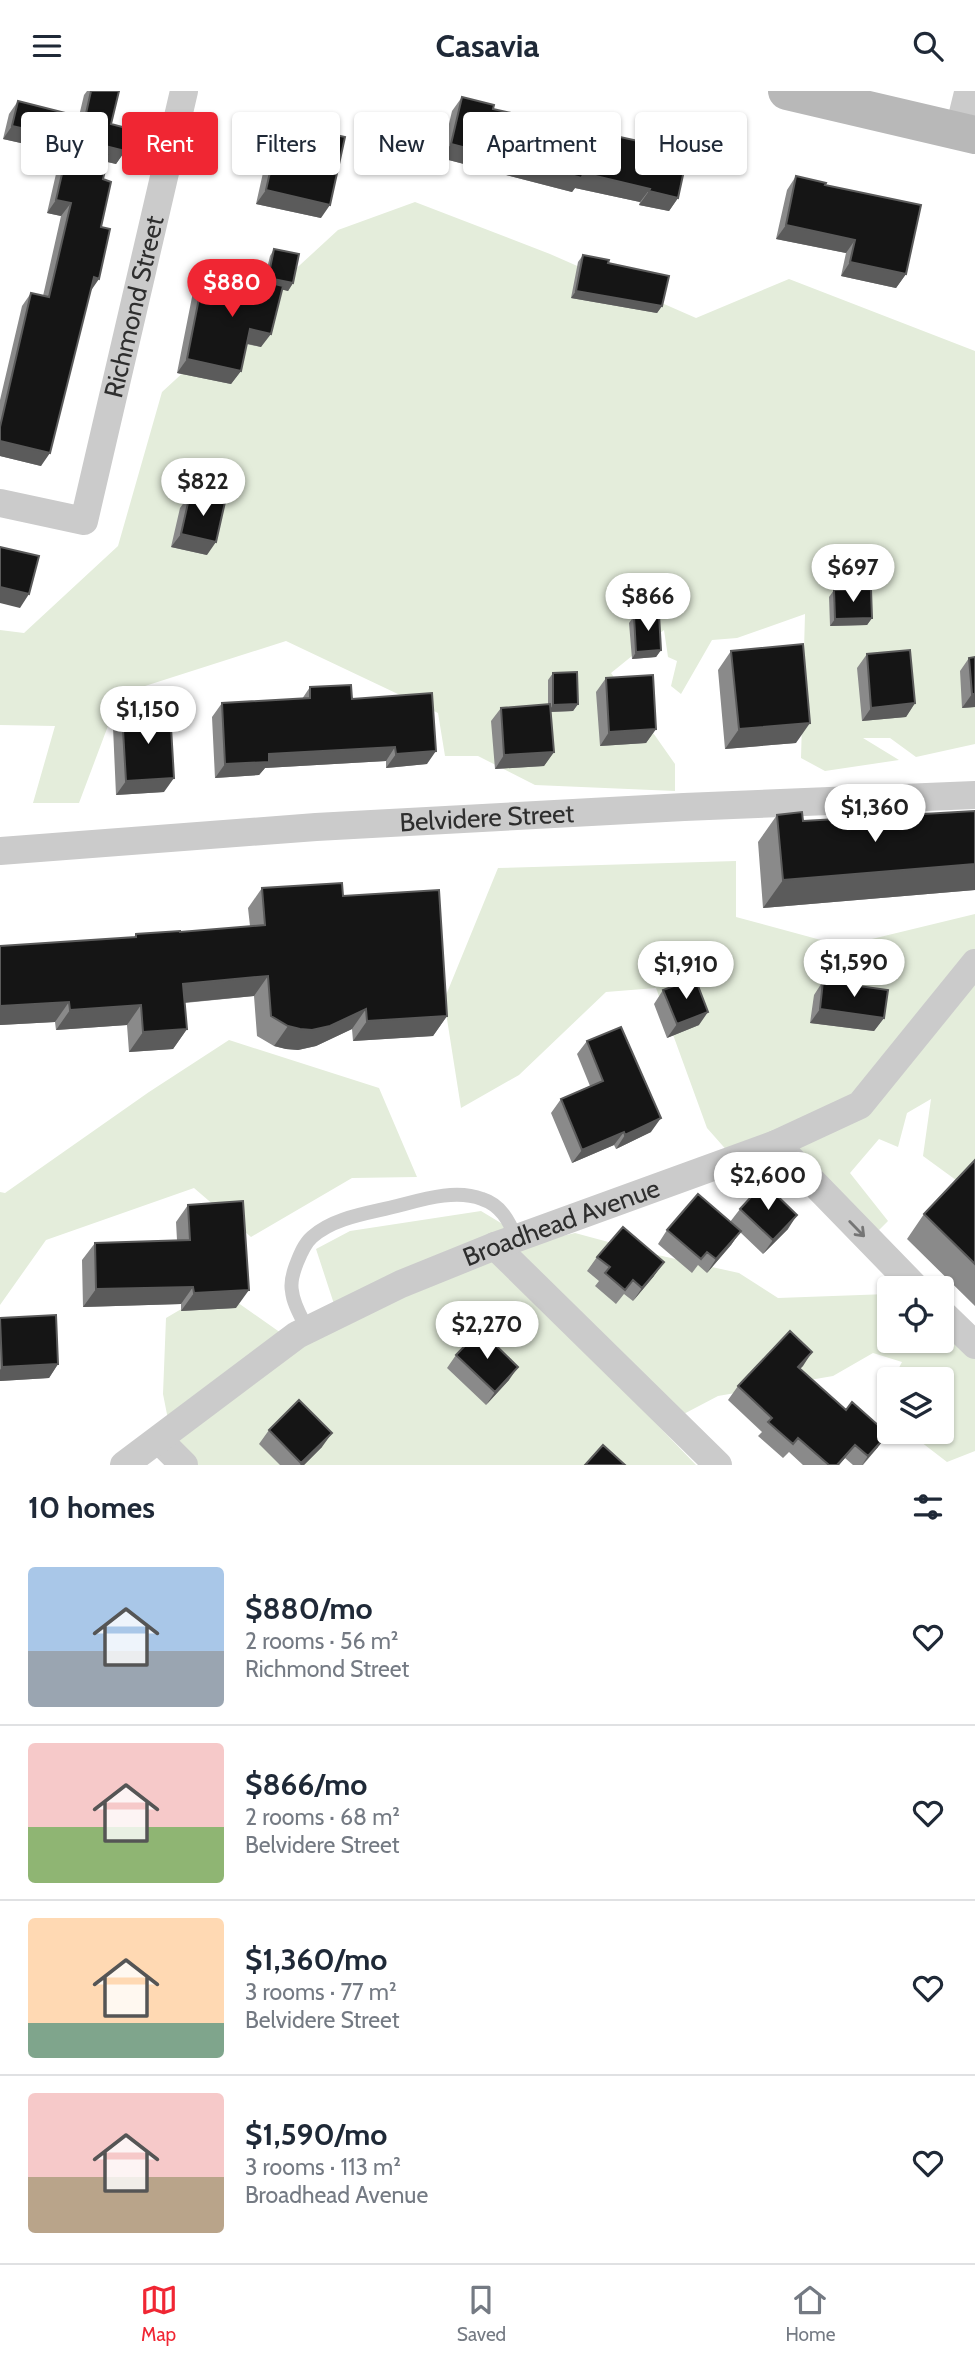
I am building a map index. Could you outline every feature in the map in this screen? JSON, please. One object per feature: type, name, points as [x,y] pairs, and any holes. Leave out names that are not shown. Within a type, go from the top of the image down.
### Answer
[{"type":"main road","points":[[787,91],[968,133]]},
{"type":"street","name":"Richmond Street","points":[[0,503],[84,521],[184,91]]},
{"type":"street","points":[[968,133],[972,91]]},
{"type":"street","name":"Belvidere Street","points":[[0,851],[330,826],[975,795]]},
{"type":"street","name":"Broadhead Avenue","points":[[124,1465],[297,1335],[401,1284],[505,1242],[776,1144],[860,1105],[975,963]]},
{"type":"street","points":[[776,1144],[904,1276]]},
{"type":"street","points":[[505,1242],[718,1465]]},
{"type":"street","points":[[954,1325],[975,1345]]},
{"type":"street","points":[[159,1440],[184,1465]]},
{"type":"lane","points":[[308,1331],[291,1289],[293,1274],[303,1248],[311,1237],[325,1228],[350,1217],[407,1203],[460,1195],[483,1199],[495,1205],[505,1215],[505,1242]]},
{"type":"green space","points":[[415,202],[550,254],[696,318],[789,279],[975,351],[975,744],[916,757],[890,738],[863,738],[899,760],[825,771],[801,758],[805,614],[737,638],[712,640],[681,694],[671,686],[677,661],[668,657],[664,630],[611,673],[675,764],[675,791],[535,785],[478,756],[445,756],[438,713],[286,641],[120,694],[79,803],[33,803],[55,726],[0,725],[0,630],[24,633],[118,546],[162,392],[338,230]]},
{"type":"green space","points":[[736,861],[736,917],[843,946],[975,914],[975,1167],[960,1183],[923,1156],[931,1099],[907,1113],[898,1147],[879,1139],[850,1173],[888,1221],[879,1230],[785,1165],[752,1179],[707,1128],[656,988],[606,992],[519,1075],[461,1108],[444,1000],[498,868]]},
{"type":"green space","points":[[229,1040],[379,1088],[417,1177],[352,1178],[251,1237],[194,1188],[46,1240],[0,1305],[0,1192],[5,1193],[149,1092]]},
{"type":"green space","points":[[481,1211],[534,1243],[575,1233],[739,1273],[778,1298],[877,1294],[877,1353],[954,1353],[954,1323],[975,1327],[975,1451],[947,1462],[924,1444],[954,1444],[954,1367],[899,1367],[902,1362],[873,1353],[833,1376],[718,1396],[678,1417],[646,1413],[696,1465],[177,1465],[163,1394],[166,1318],[217,1288],[281,1333],[334,1304],[316,1249],[350,1231]]},
{"type":"building","points":[[91,91],[119,91],[111,124],[122,127],[122,150],[108,147],[108,112],[86,112]]},
{"type":"building","points":[[462,97],[494,105],[493,109],[507,112],[463,112],[463,147],[451,144]]},
{"type":"building","points":[[18,101],[61,112],[21,112],[21,128],[12,126]]},
{"type":"building","points":[[340,136],[345,137],[340,160]]},
{"type":"building","points":[[621,137],[635,140],[635,175],[683,175],[678,198],[649,191],[650,189],[591,175],[621,175]]},
{"type":"building","points":[[62,175],[104,175],[103,179],[111,182],[101,227],[110,229],[99,279],[94,277],[50,453],[0,441],[0,427],[31,293],[49,297],[71,203],[56,200]]},
{"type":"building","points":[[269,175],[337,175],[330,205],[266,190]]},
{"type":"building","points":[[796,176],[826,183],[825,185],[921,205],[906,274],[850,262],[855,240],[786,225]]},
{"type":"building","points":[[274,249],[299,254],[293,283],[268,278]]},
{"type":"building","points":[[583,255],[669,276],[662,306],[576,291]]},
{"type":"building","points":[[234,274],[283,286],[271,334],[250,329],[241,371],[187,359],[203,278],[231,285]]},
{"type":"building","points":[[190,494],[225,502],[216,542],[181,534]]},
{"type":"building","points":[[0,547],[39,556],[29,594],[0,587]]},
{"type":"building","points":[[871,589],[872,618],[835,619],[834,590]]},
{"type":"building","points":[[659,614],[661,650],[636,652],[634,616]]},
{"type":"building","points":[[803,644],[810,723],[739,729],[731,651]]},
{"type":"building","points":[[910,650],[915,703],[871,708],[867,654]]},
{"type":"building","points":[[975,657],[975,694],[972,694],[969,658]]},
{"type":"building","points":[[577,672],[578,704],[553,705],[553,673]]},
{"type":"building","points":[[653,675],[656,729],[609,732],[606,678]]},
{"type":"building","points":[[351,685],[352,699],[432,693],[436,751],[396,754],[395,747],[269,754],[269,762],[225,764],[222,703],[310,698],[310,687]]},
{"type":"building","points":[[550,704],[554,752],[504,755],[501,708]]},
{"type":"building","points":[[170,710],[174,778],[126,781],[122,713]]},
{"type":"building","points":[[975,811],[975,864],[783,880],[777,815],[802,812],[803,821]]},
{"type":"building","points":[[342,883],[343,896],[439,890],[447,1016],[367,1021],[366,1009],[330,1026],[312,1030],[300,1029],[288,1026],[271,1016],[268,976],[183,984],[187,1029],[143,1032],[141,1005],[70,1010],[69,1002],[0,1006],[0,946],[265,925],[262,888]]},
{"type":"building","points":[[695,978],[708,1012],[677,1024],[663,990]]},
{"type":"building","points":[[823,981],[888,990],[884,1018],[820,1009]]},
{"type":"building","points":[[621,1027],[661,1118],[625,1135],[624,1132],[582,1150],[561,1099],[603,1081],[587,1041]]},
{"type":"building","points":[[975,1160],[975,1264],[924,1214]]},
{"type":"building","points":[[764,1183],[797,1215],[773,1240],[740,1209]]},
{"type":"building","points":[[698,1194],[741,1231],[716,1259],[707,1252],[701,1259],[667,1230]]},
{"type":"building","points":[[243,1201],[249,1290],[194,1293],[193,1287],[96,1289],[95,1243],[190,1240],[188,1205]]},
{"type":"building","points":[[623,1227],[664,1262],[642,1288],[633,1280],[625,1290],[605,1273],[610,1267],[597,1257]]},
{"type":"building","points":[[56,1315],[58,1364],[2,1367],[0,1318]]},
{"type":"building","points":[[480,1330],[518,1367],[495,1392],[456,1355]]},
{"type":"building","points":[[790,1331],[812,1352],[798,1367],[846,1410],[852,1402],[877,1424],[879,1444],[868,1456],[855,1445],[837,1465],[829,1465],[798,1438],[793,1444],[768,1422],[772,1418],[738,1386]]},
{"type":"building","points":[[299,1400],[332,1433],[301,1463],[269,1430]]},
{"type":"building","points":[[603,1445],[625,1465],[585,1465]]}]
